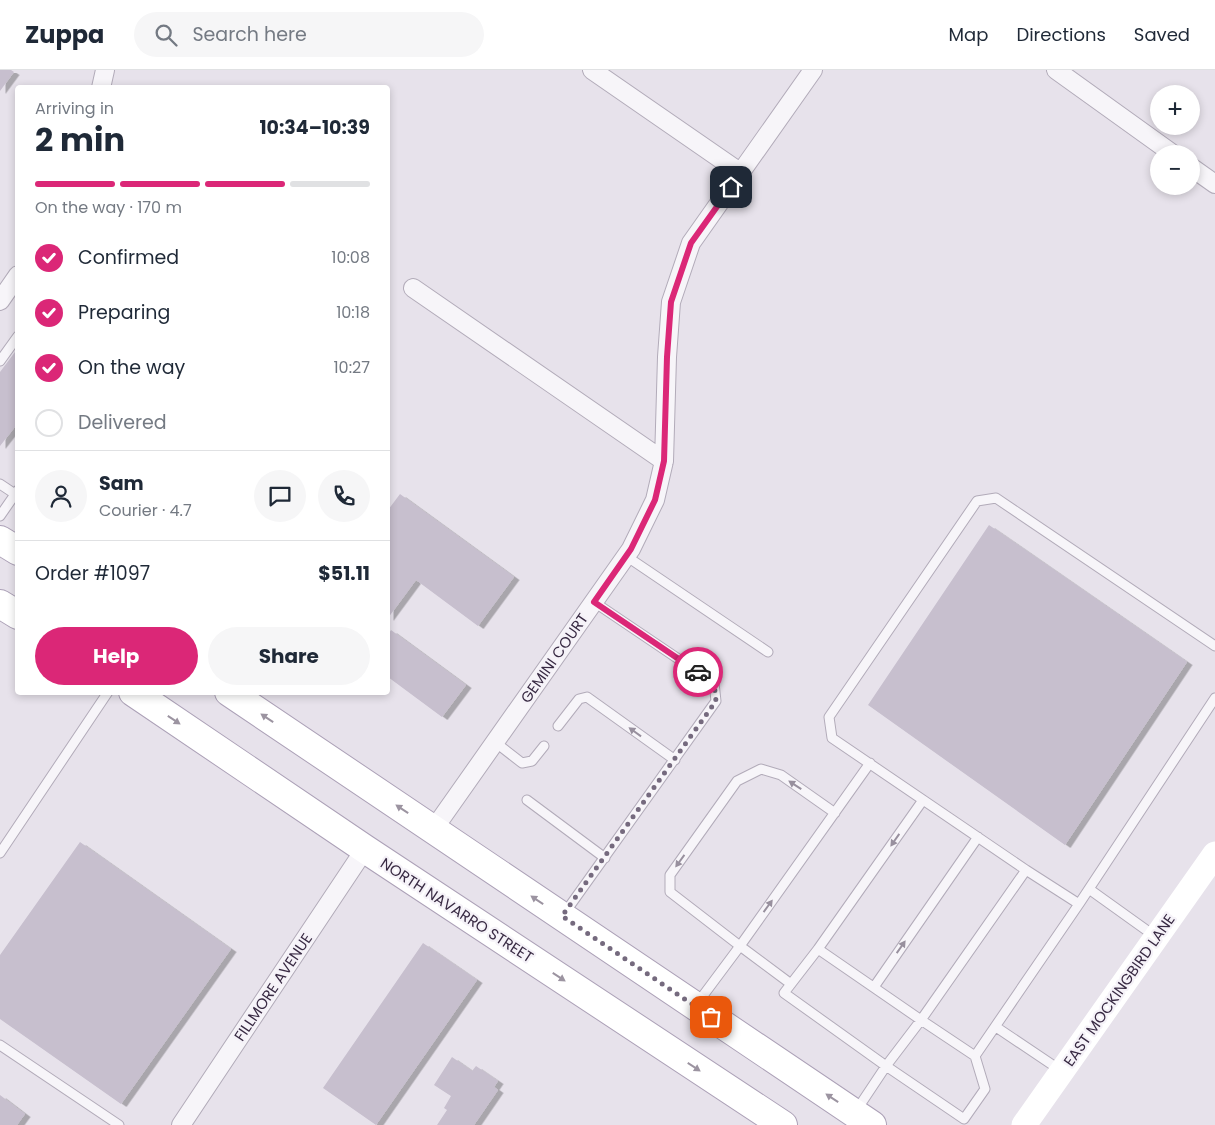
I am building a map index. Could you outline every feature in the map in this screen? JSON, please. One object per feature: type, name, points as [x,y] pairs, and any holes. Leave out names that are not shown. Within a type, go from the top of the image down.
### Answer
[{"type":"main road","points":[[0,540],[15,549]]},
{"type":"main road","points":[[0,604],[15,613]]},
{"type":"main road","name":"NORTH NAVARRO STREET","points":[[137,695],[365,849],[783,1125]]},
{"type":"main road","points":[[233,695],[863,1119]]},
{"type":"main road","name":"EAST MOCKINGBIRD LANE","points":[[1024,1125],[1215,854]]},
{"type":"street","points":[[102,85],[105,70]]},
{"type":"street","points":[[592,70],[741,173]]},
{"type":"street","name":"GEMINI COURT","points":[[433,830],[631,549],[655,500],[664,461],[667,357],[671,302],[691,243],[812,70]]},
{"type":"street","points":[[1056,70],[1160,145]]},
{"type":"street","points":[[1200,173],[1215,184]]},
{"type":"street","points":[[0,301],[15,278]]},
{"type":"street","points":[[413,288],[664,461]]},
{"type":"street","name":"FILLMORE AVENUE","points":[[180,1125],[365,849]]},
{"type":"lane","points":[[0,361],[15,340]]},
{"type":"lane","points":[[0,484],[15,492]]},
{"type":"lane","points":[[0,516],[15,494]]},
{"type":"lane","points":[[1079,904],[832,738],[829,717],[977,501],[996,498],[1215,646]]},
{"type":"lane","points":[[626,556],[768,652]]},
{"type":"lane","points":[[562,916],[716,701],[714,683],[594,602]]},
{"type":"lane","points":[[0,853],[106,695]]},
{"type":"lane","points":[[558,726],[579,699],[587,697],[675,760]]},
{"type":"lane","points":[[975,1056],[1079,904],[1215,698]]},
{"type":"lane","points":[[495,742],[522,763],[532,761],[544,746]]},
{"type":"lane","points":[[695,1006],[870,764]]},
{"type":"lane","points":[[791,984],[670,892],[670,875],[737,781],[760,769],[781,776],[835,813]]},
{"type":"lane","points":[[527,800],[605,858]]},
{"type":"lane","points":[[818,948],[920,1020],[975,1056],[984,1089],[964,1119],[784,993],[923,800]]},
{"type":"lane","points":[[874,987],[978,837]]},
{"type":"lane","points":[[863,1119],[886,1066],[1026,870]]},
{"type":"lane","points":[[1089,889],[1156,937]]},
{"type":"lane","points":[[996,1026],[1062,1072]]},
{"type":"lane","points":[[0,1045],[119,1125]]},
{"type":"building","points":[[0,70],[11,70],[14,72],[0,91]]},
{"type":"building","points":[[15,352],[15,427],[0,446],[0,372]]},
{"type":"building","points":[[400,494],[514,577],[478,626],[416,580],[390,615],[390,507]]},
{"type":"building","points":[[989,525],[1187,662],[1065,845],[868,705]]},
{"type":"building","points":[[391,630],[466,685],[442,717],[390,678]]},
{"type":"building","points":[[80,842],[231,949],[121,1104],[0,1019],[0,955]]},
{"type":"building","points":[[423,943],[477,980],[376,1125],[323,1088]]},
{"type":"building","points":[[452,1057],[472,1071],[476,1066],[498,1081],[494,1087],[498,1090],[474,1125],[437,1125],[447,1110],[444,1108],[451,1096],[434,1085]]},
{"type":"building","points":[[0,1095],[25,1114],[17,1125],[0,1125]]},
{"type":"way so far","points":[[698,672],[714,683],[716,701],[562,916],[711,1017]]},
{"type":"route","points":[[698,672],[594,602],[631,549],[655,500],[664,461],[667,357],[671,302],[691,243],[731,187]]}]
